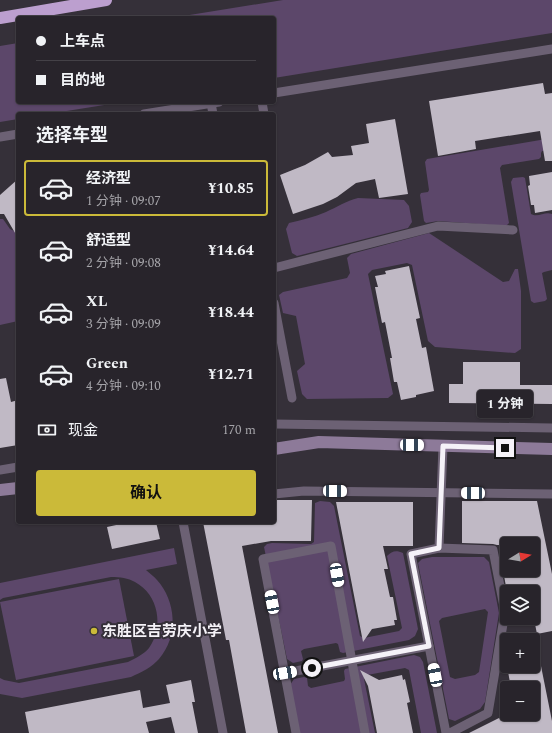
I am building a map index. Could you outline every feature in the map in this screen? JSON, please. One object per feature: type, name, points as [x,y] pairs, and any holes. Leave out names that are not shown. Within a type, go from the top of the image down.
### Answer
[{"type":"highway","points":[[0,18],[106,0]]},
{"type":"street","points":[[276,449],[319,442],[552,449]]},
{"type":"street","points":[[0,490],[16,488]]},
{"type":"lane","points":[[276,93],[552,49]]},
{"type":"lane","points":[[157,112],[209,104]]},
{"type":"lane","points":[[0,137],[16,134]]},
{"type":"lane","points":[[276,267],[438,226],[512,230]]},
{"type":"lane","points":[[276,314],[292,398]]},
{"type":"lane","points":[[276,424],[552,428]]},
{"type":"lane","points":[[439,548],[443,446]]},
{"type":"lane","points":[[0,470],[16,467]]},
{"type":"lane","points":[[276,494],[304,491],[552,494]]},
{"type":"lane","points":[[183,524],[223,733]]},
{"type":"lane","points":[[296,733],[263,559],[331,546],[353,660],[365,733]]},
{"type":"lane","points":[[446,733],[411,554],[439,548],[493,550],[505,612],[488,713],[450,733]]},
{"type":"lane","points":[[285,673],[429,646]]},
{"type":"shaded area","points":[[283,0],[552,0],[552,33],[276,78],[276,16],[183,16]]},
{"type":"shaded area","points":[[16,43],[16,104],[110,104],[60,112],[16,112],[16,119],[0,122],[0,46]]},
{"type":"shaded area","points":[[552,138],[552,150],[542,151],[539,159],[502,165],[500,168],[509,223],[506,226],[438,221],[426,223],[424,221],[420,195],[421,193],[428,192],[429,190],[425,162],[427,159]]},
{"type":"shaded area","points":[[513,178],[525,178],[531,214],[552,214],[552,270],[542,273],[547,299],[545,301],[534,303],[531,301],[511,182]]},
{"type":"shaded area","points":[[358,198],[404,200],[409,206],[412,222],[408,228],[297,256],[292,253],[286,229],[289,223],[321,214]]},
{"type":"shaded area","points":[[0,219],[3,219],[10,229],[16,232],[16,321],[0,325]]},
{"type":"shaded area","points":[[429,233],[503,282],[509,281],[515,269],[518,269],[521,291],[521,349],[515,353],[435,347],[428,341],[412,265],[407,263],[372,270],[368,274],[393,394],[388,398],[307,399],[302,394],[297,371],[305,364],[296,316],[283,313],[279,295],[283,292],[347,278],[350,273],[347,258],[351,254]]},
{"type":"shaded area","points":[[320,501],[330,502],[334,506],[360,636],[364,638],[399,631],[402,628],[387,556],[396,551],[403,553],[418,629],[415,636],[409,640],[343,653],[340,652],[338,644],[336,643],[304,649],[301,651],[302,661],[293,663],[287,659],[264,547],[267,544],[272,543],[311,544],[314,542],[315,503]]},
{"type":"shaded area","points":[[174,548],[177,564],[146,570],[163,588],[168,598],[173,619],[170,640],[159,659],[143,671],[131,677],[22,698],[0,694],[0,678],[19,683],[128,662],[142,654],[149,648],[154,640],[157,631],[157,612],[154,603],[143,588],[135,582],[127,579],[111,577],[3,598],[0,600],[0,583]]},
{"type":"shaded area","points":[[432,557],[484,557],[489,562],[499,613],[485,702],[480,709],[455,721],[449,719],[418,563],[422,559]],"holes":[[[485,609],[488,612],[479,672],[475,675],[455,679],[450,677],[439,621],[442,618]]]},
{"type":"shaded area","points":[[119,579],[134,656],[16,680],[0,602]]},
{"type":"shaded area","points":[[414,655],[420,657],[423,662],[437,733],[421,733],[409,670],[405,668],[367,675],[364,679],[375,733],[300,733],[290,685],[294,679],[304,677],[307,678],[308,686],[311,688],[344,681],[345,669]]},
{"type":"building","points":[[543,83],[545,94],[552,93],[552,161],[545,161],[540,131],[475,141],[476,149],[438,156],[429,101]]},
{"type":"building","points":[[395,119],[408,194],[379,198],[375,179],[356,183],[337,197],[323,204],[293,214],[280,175],[305,165],[328,152],[332,157],[353,155],[351,146],[369,143],[366,124]]},
{"type":"building","points":[[552,172],[552,210],[535,213],[534,205],[531,205],[528,186],[530,185],[529,176]]},
{"type":"building","points":[[16,181],[16,235],[4,214],[0,214],[0,195]]},
{"type":"building","points":[[409,266],[420,318],[416,319],[422,348],[426,347],[434,391],[401,400],[397,382],[394,382],[390,358],[392,358],[385,322],[382,323],[375,287],[378,287],[375,276],[386,274],[385,271]]},
{"type":"building","points":[[463,362],[520,362],[520,385],[552,385],[552,404],[449,403],[449,384],[463,384]]},
{"type":"building","points":[[6,378],[11,402],[16,401],[16,445],[0,448],[0,379]]},
{"type":"building","points":[[276,500],[312,500],[311,541],[271,541],[242,546],[278,733],[246,733],[229,640],[226,640],[203,524],[276,524]]},
{"type":"building","points":[[462,501],[537,501],[552,574],[552,631],[537,633],[535,625],[540,625],[540,585],[506,585],[504,577],[540,577],[540,537],[500,537],[500,545],[462,543]]},
{"type":"building","points":[[336,502],[413,502],[413,546],[383,546],[388,569],[384,569],[390,597],[393,597],[397,620],[394,620],[395,625],[372,629],[363,642]]},
{"type":"building","points":[[121,524],[156,524],[160,539],[112,549],[107,527]]},
{"type":"building","points":[[540,661],[552,721],[552,733],[469,733],[500,718],[500,721],[540,721],[540,681],[510,681],[508,673],[540,673]]},
{"type":"building","points":[[360,670],[379,680],[402,675],[403,680],[405,679],[410,702],[407,703],[413,733],[377,733],[368,686]]},
{"type":"building","points":[[191,680],[195,702],[192,702],[198,733],[175,733],[171,717],[146,722],[149,733],[29,733],[25,712],[140,690],[143,708],[170,703],[166,685]]},
{"type":"place","name":"东胜区吉劳庆小学","points":[[94,631]]},
{"type":"route","points":[[312,668],[429,646],[411,554],[439,548],[443,446],[505,448]]}]
